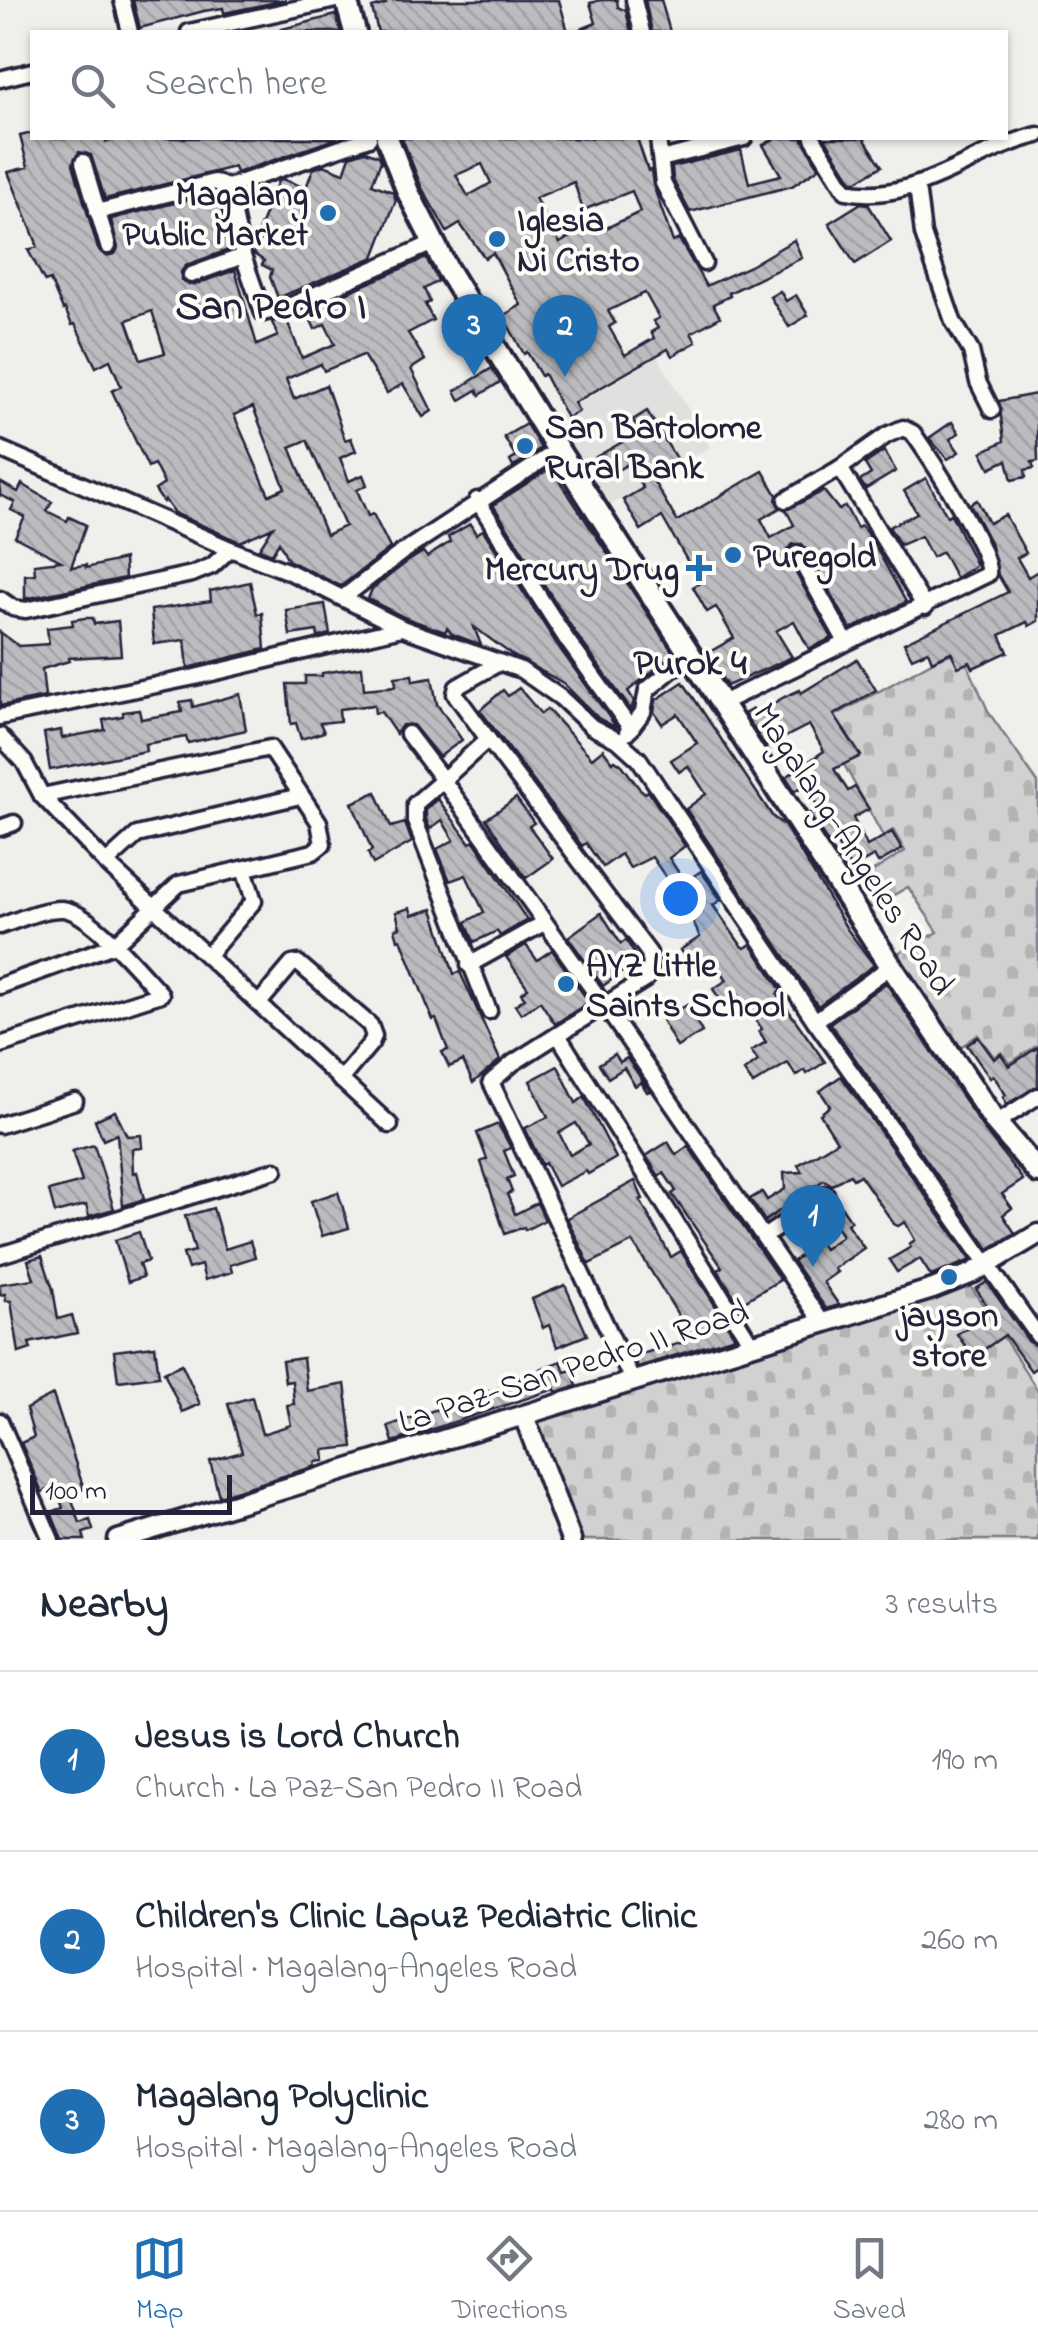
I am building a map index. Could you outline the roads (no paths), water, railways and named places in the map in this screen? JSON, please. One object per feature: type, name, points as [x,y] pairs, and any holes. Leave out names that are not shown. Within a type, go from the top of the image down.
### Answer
[{"type":"main road","points":[[346,0],[355,30]]},
{"type":"main road","name":"Magalang-Angeles Road","points":[[388,140],[433,243],[558,450],[891,966],[996,1123],[1038,1172]]},
{"type":"street","points":[[122,0],[130,30]]},
{"type":"street","points":[[199,30],[336,0]]},
{"type":"street","points":[[634,0],[642,30]]},
{"type":"street","points":[[0,79],[30,72]]},
{"type":"street","points":[[815,140],[846,191],[879,194],[913,186],[1038,135]]},
{"type":"street","points":[[97,212],[214,182],[228,187],[363,140]]},
{"type":"street","points":[[658,140],[664,183],[704,263]]},
{"type":"street","points":[[661,158],[736,140]]},
{"type":"street","points":[[83,162],[108,246]]},
{"type":"street","points":[[913,186],[918,194],[923,234],[954,322],[971,351],[978,382],[992,410]]},
{"type":"street","points":[[228,187],[243,256],[260,309],[268,314],[433,243]]},
{"type":"street","points":[[192,275],[243,256]]},
{"type":"street","points":[[722,703],[925,607],[983,577],[990,566],[928,456],[913,433],[903,428],[786,500]]},
{"type":"street","points":[[0,449],[261,559],[402,628],[521,670],[592,727],[625,735]]},
{"type":"street","points":[[344,597],[478,500],[558,450]]},
{"type":"street","points":[[840,468],[925,607]]},
{"type":"street","points":[[478,500],[640,759],[815,1022],[1038,1336]]},
{"type":"street","points":[[0,599],[12,608],[26,610],[51,606],[192,574],[212,566],[230,549]]},
{"type":"street","points":[[797,554],[846,642]]},
{"type":"street","points":[[0,717],[195,677],[402,628]]},
{"type":"street","points":[[625,735],[643,712],[647,690],[691,654]]},
{"type":"street","points":[[499,663],[460,684],[455,690],[459,701],[650,953],[646,979],[495,1076],[492,1087],[633,1382]]},
{"type":"street","points":[[408,734],[604,1005],[822,1322]]},
{"type":"street","points":[[0,736],[24,762],[42,796],[106,863],[390,1126]]},
{"type":"street","points":[[488,738],[415,804],[414,820],[489,1011]]},
{"type":"street","points":[[0,986],[114,944],[178,884],[320,850],[323,844],[320,822],[274,750],[263,748],[42,796]]},
{"type":"street","points":[[106,863],[137,835],[300,796]]},
{"type":"street","points":[[208,955],[254,901],[244,869]]},
{"type":"street","points":[[0,926],[48,910],[74,911],[114,944],[162,994],[0,1046]]},
{"type":"street","points":[[468,965],[544,923]]},
{"type":"street","points":[[260,1002],[298,962],[370,1024],[374,1036],[371,1043],[340,1080]]},
{"type":"street","points":[[815,1022],[891,966]]},
{"type":"street","points":[[558,1035],[751,1343]]},
{"type":"street","points":[[996,1123],[1038,1096]]},
{"type":"street","points":[[0,1125],[75,1101]]},
{"type":"street","points":[[0,1255],[276,1170]]},
{"type":"street","points":[[764,1237],[826,1194]]},
{"type":"street","name":"La Paz-San Pedro II Road","points":[[118,1540],[932,1289],[988,1265],[1038,1234]]},
{"type":"street","points":[[524,1416],[571,1540]]},
{"type":"street","points":[[0,1421],[50,1540]]},
{"type":"place","name":"Magalang Public Market","points":[[328,213]]},
{"type":"place","name":"Iglesia Ni Cristo","points":[[497,239]]},
{"type":"place","name":"Magalang Polyclinic","points":[[474,376]]},
{"type":"place","name":"Children's Clinic Lapuz Pediatric Clinic","points":[[565,377]]},
{"type":"place","name":"San Bartolome Rural Bank","points":[[525,446]]},
{"type":"place","name":"Puregold","points":[[733,555]]},
{"type":"place","name":"Mercury Drug","points":[[699,568]]},
{"type":"place","name":"AYZ Little Saints School","points":[[566,984]]},
{"type":"place","name":"Jesus is Lord Church","points":[[813,1267]]},
{"type":"place","name":"jayson store","points":[[949,1277]]},
{"type":"district","name":"San Pedro I","points":[[271,304]]},
{"type":"district","name":"Purok 4","points":[[690,661]]}]
